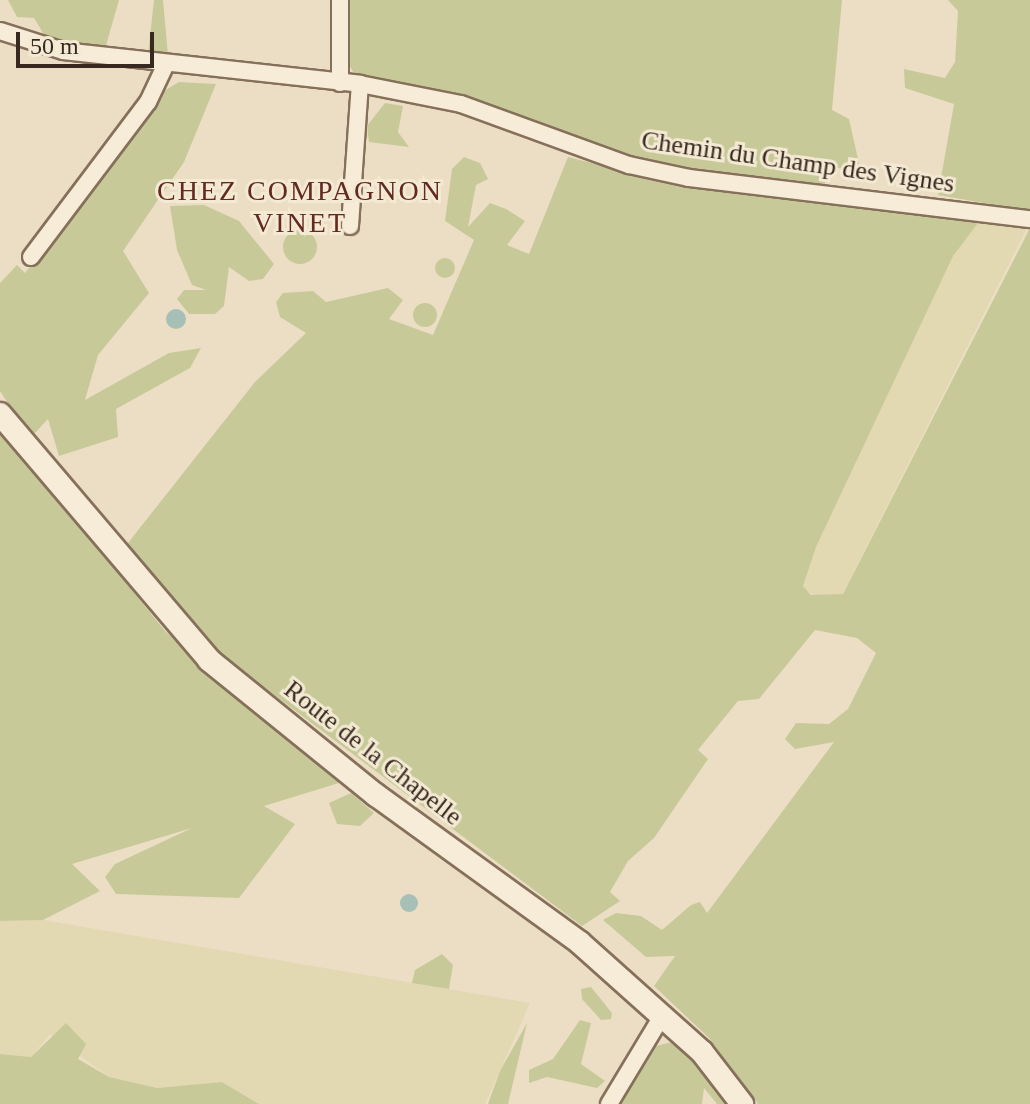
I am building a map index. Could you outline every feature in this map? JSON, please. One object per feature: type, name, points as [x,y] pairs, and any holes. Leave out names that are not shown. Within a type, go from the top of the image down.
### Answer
[{"type":"main road","name":"Route de la Chapelle","points":[[0,414],[209,660],[376,795],[579,942],[662,1016],[742,1104]]},
{"type":"street","points":[[340,0],[340,83]]},
{"type":"street","name":"Chemin du Champ des Vignes","points":[[0,31],[63,51],[360,84],[461,104],[629,165],[689,178],[1030,219]]},
{"type":"street","points":[[31,257],[148,102],[166,64]]},
{"type":"street","points":[[350,226],[360,84]]},
{"type":"street","points":[[609,1104],[662,1016]]},
{"type":"shaded area","points":[[978,223],[1027,228],[834,611],[803,587],[816,547],[953,255]]},
{"type":"shaded area","points":[[43,920],[530,1003],[485,1104],[259,1104],[222,1082],[157,1088],[109,1077],[50,1034],[31,1057],[0,1054],[0,921]]},
{"type":"green space","points":[[8,0],[119,0],[105,49],[76,59],[58,58],[34,18],[17,17]]},
{"type":"green space","points":[[154,0],[163,0],[168,55],[148,55]]},
{"type":"green space","points":[[350,0],[842,0],[832,110],[849,119],[861,172],[827,166],[825,184],[715,176],[683,185],[978,223],[953,256],[816,547],[803,586],[811,595],[843,594],[1030,228],[1030,1104],[758,1104],[708,1037],[654,986],[675,956],[646,957],[603,920],[616,913],[641,916],[662,930],[691,905],[700,902],[707,913],[834,742],[795,749],[785,739],[796,723],[829,724],[848,709],[876,653],[857,638],[815,630],[759,699],[738,701],[698,750],[708,759],[654,838],[628,861],[610,892],[620,901],[582,926],[225,658],[124,548],[255,382],[306,333],[280,317],[276,302],[283,293],[313,291],[326,302],[388,288],[403,300],[389,319],[433,335],[474,240],[445,221],[452,169],[464,157],[480,163],[488,179],[476,185],[468,227],[490,203],[506,209],[525,221],[507,245],[529,254],[568,157],[670,183],[639,161],[486,104],[357,79],[347,61]]},
{"type":"green space","points":[[948,0],[1030,0],[1030,211],[938,195],[954,104],[905,88],[904,69],[945,78],[955,62],[958,11]]},
{"type":"green space","points":[[179,82],[216,84],[184,162],[123,251],[149,293],[98,355],[85,400],[169,353],[201,348],[190,368],[116,409],[118,437],[59,456],[48,419],[35,433],[25,429],[0,391],[0,283],[17,265],[25,273],[164,91]]},
{"type":"green space","points":[[385,103],[403,106],[398,132],[409,147],[369,142],[367,126]]},
{"type":"green space","points":[[204,205],[239,221],[274,264],[263,279],[249,281],[229,267],[224,306],[215,314],[189,314],[177,299],[184,290],[206,290],[192,285],[177,250],[170,206]]},
{"type":"green space","points":[[300,230],[312,235],[317,247],[312,259],[300,264],[288,259],[283,247],[288,235]]},
{"type":"green space","points":[[445,258],[452,261],[455,268],[452,275],[445,278],[438,275],[435,268],[438,261]]},
{"type":"green space","points":[[425,303],[433,307],[437,315],[433,323],[425,327],[417,323],[413,315],[417,307]]},
{"type":"green space","points":[[0,427],[165,631],[338,776],[339,783],[264,806],[295,824],[239,898],[116,894],[105,877],[115,864],[192,828],[72,864],[100,891],[43,920],[0,921]]},
{"type":"green space","points":[[351,793],[374,813],[360,826],[337,824],[329,803]]},
{"type":"green space","points":[[442,954],[453,965],[449,989],[412,983],[415,970]]},
{"type":"green space","points":[[591,987],[612,1013],[611,1019],[601,1020],[582,999],[581,989]]},
{"type":"green space","points":[[580,1020],[591,1023],[581,1064],[605,1081],[597,1088],[547,1077],[529,1083],[529,1070],[553,1059]]},
{"type":"green space","points":[[66,1023],[86,1044],[78,1059],[109,1077],[157,1088],[222,1082],[259,1104],[0,1104],[0,1054],[31,1057]]},
{"type":"green space","points":[[527,1023],[508,1104],[488,1104],[500,1071]]},
{"type":"green space","points":[[676,1041],[732,1104],[717,1104],[704,1088],[702,1104],[619,1104],[652,1047]]},
{"type":"water","points":[[176,309],[183,312],[186,319],[183,326],[176,329],[169,326],[166,319],[169,312]]},
{"type":"water","points":[[409,894],[418,903],[409,912],[400,903]]},
{"type":"district","name":"CHEZ COMPAGNON VINET","points":[[300,207]]}]
